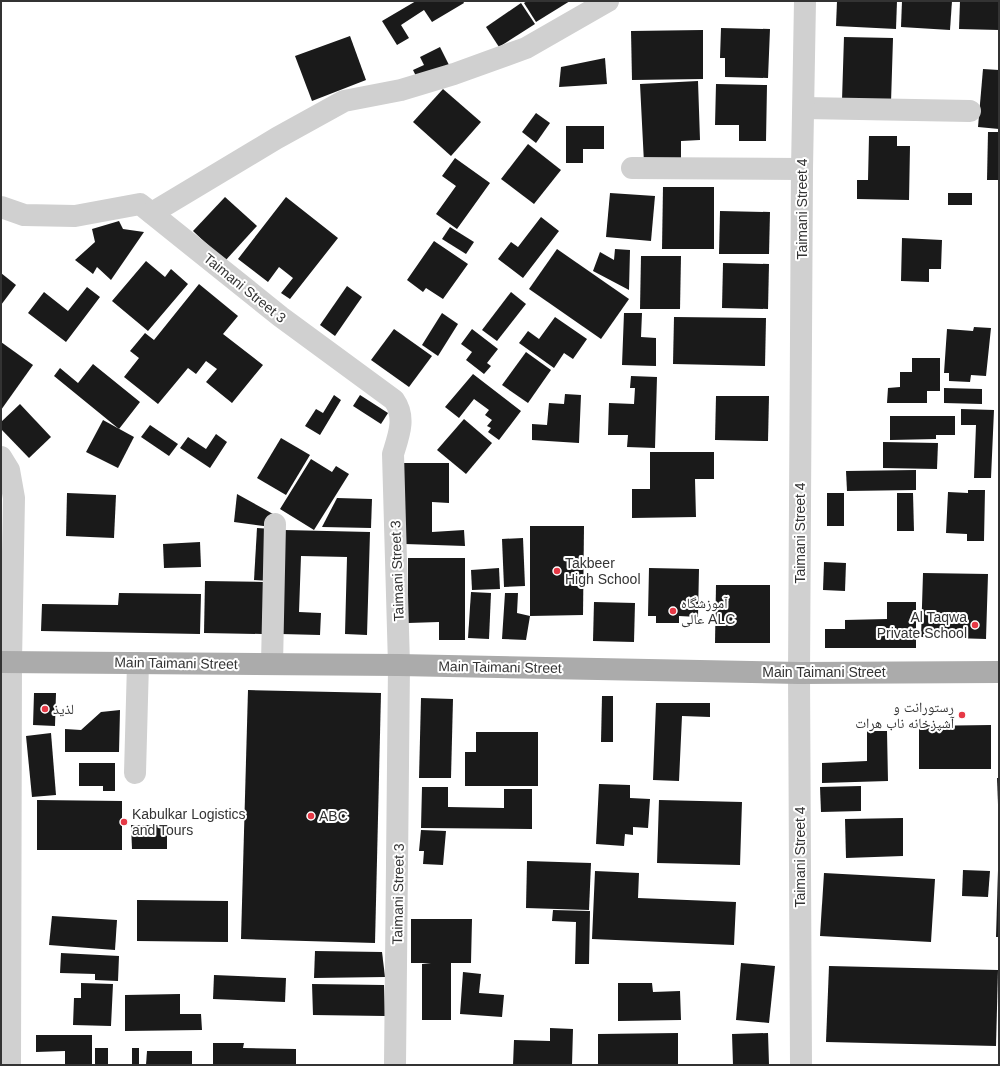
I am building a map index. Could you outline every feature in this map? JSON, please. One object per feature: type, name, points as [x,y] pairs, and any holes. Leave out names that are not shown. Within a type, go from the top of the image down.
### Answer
[{"type":"main road","name":"Main Taimani Street","points":[[6,662],[400,665],[800,673],[999,672]]},
{"type":"street","points":[[1,207],[24,215],[75,216],[146,209],[344,101],[401,90],[454,74],[526,48],[608,1]]},
{"type":"street","name":"Taimani Street 4","points":[[801,1065],[800,673],[802,168],[806,1]]},
{"type":"street","points":[[804,108],[970,111]]},
{"type":"street","points":[[632,168],[802,168]]},
{"type":"street","name":"Taimani Street 3","points":[[146,209],[281,317],[394,400],[400,407],[402,416],[401,426],[394,454],[400,665],[396,1065]]},
{"type":"street","points":[[1,457],[9,470],[14,498],[6,662],[10,1065]]},
{"type":"street","points":[[272,664],[275,524]]},
{"type":"street","points":[[135,773],[138,663]]},
{"type":"building","points":[[416,1],[463,1],[464,3],[432,22],[424,10],[401,25],[409,38],[397,45],[382,21]]},
{"type":"building","points":[[527,1],[570,1],[536,22],[524,3]]},
{"type":"building","points":[[837,1],[897,1],[896,29],[836,26]]},
{"type":"building","points":[[902,1],[952,1],[950,30],[901,27]]},
{"type":"building","points":[[960,1],[999,1],[999,30],[959,29]]},
{"type":"building","points":[[521,3],[535,24],[499,47],[486,27]]},
{"type":"building","points":[[721,28],[770,29],[768,78],[725,77],[725,58],[720,58]]},
{"type":"building","points":[[703,30],[703,79],[632,80],[631,31]]},
{"type":"building","points":[[350,36],[366,80],[312,101],[295,56]]},
{"type":"building","points":[[844,37],[893,38],[891,102],[842,100]]},
{"type":"building","points":[[440,47],[449,65],[418,80],[413,70],[424,65],[420,57]]},
{"type":"building","points":[[605,58],[607,84],[559,87],[561,67]]},
{"type":"building","points":[[983,69],[999,70],[999,129],[978,127]]},
{"type":"building","points":[[698,81],[700,140],[681,141],[681,161],[644,163],[640,84]]},
{"type":"building","points":[[716,84],[767,85],[766,141],[739,141],[739,125],[715,125]]},
{"type":"building","points":[[443,89],[481,122],[451,156],[413,122]]},
{"type":"building","points":[[536,113],[550,123],[536,143],[522,132]]},
{"type":"building","points":[[566,126],[604,126],[604,149],[583,149],[583,163],[566,163]]},
{"type":"building","points":[[988,132],[999,132],[999,180],[987,180]]},
{"type":"building","points":[[869,136],[897,136],[897,146],[910,146],[909,200],[857,199],[857,180],[868,180]]},
{"type":"building","points":[[528,144],[561,170],[534,204],[501,179]]},
{"type":"building","points":[[455,158],[490,183],[457,229],[436,214],[456,186],[442,176]]},
{"type":"building","points":[[663,187],[714,187],[714,249],[662,249]]},
{"type":"building","points":[[610,193],[655,196],[651,241],[606,237]]},
{"type":"building","points":[[948,193],[972,193],[972,205],[948,205]]},
{"type":"building","points":[[225,197],[257,226],[225,261],[193,231]]},
{"type":"building","points":[[286,197],[338,238],[290,299],[281,293],[293,278],[279,267],[268,282],[238,259]]},
{"type":"building","points":[[720,211],[770,212],[769,254],[719,254]]},
{"type":"building","points":[[541,217],[559,231],[523,278],[498,259],[511,242],[518,247]]},
{"type":"building","points":[[119,221],[123,229],[144,232],[111,280],[97,267],[93,274],[75,260],[95,242],[92,229]]},
{"type":"building","points":[[450,227],[474,242],[466,254],[442,239]]},
{"type":"building","points":[[902,238],[942,240],[941,269],[929,269],[929,282],[901,281]]},
{"type":"building","points":[[434,241],[468,264],[443,299],[426,288],[423,292],[407,280]]},
{"type":"building","points":[[557,249],[629,299],[601,339],[529,289]]},
{"type":"building","points":[[615,249],[630,250],[629,290],[593,271],[600,252],[614,260]]},
{"type":"building","points":[[641,256],[681,256],[680,309],[640,309]]},
{"type":"building","points":[[146,261],[165,277],[171,269],[188,284],[148,331],[112,301]]},
{"type":"building","points":[[723,263],[769,264],[768,309],[722,308]]},
{"type":"building","points":[[1,273],[16,285],[1,305]]},
{"type":"building","points":[[199,284],[238,316],[223,334],[263,365],[232,403],[206,382],[217,369],[206,361],[196,374],[188,368],[158,404],[124,377],[139,358],[130,351],[145,333],[154,340]]},
{"type":"building","points":[[347,286],[362,297],[335,336],[320,325]]},
{"type":"building","points":[[87,287],[100,297],[66,342],[28,313],[44,292],[68,311]]},
{"type":"building","points":[[511,292],[526,304],[497,341],[482,330]]},
{"type":"building","points":[[442,313],[458,324],[438,356],[422,345]]},
{"type":"building","points":[[624,313],[642,313],[641,337],[656,338],[656,366],[622,365]]},
{"type":"building","points":[[555,317],[587,339],[573,359],[564,353],[554,368],[519,343],[528,331],[539,339]]},
{"type":"building","points":[[674,317],[766,318],[765,366],[673,364]]},
{"type":"building","points":[[974,327],[991,328],[986,376],[971,375],[970,382],[949,381],[949,373],[944,373],[947,329],[973,331]]},
{"type":"building","points":[[394,329],[432,356],[409,387],[371,360]]},
{"type":"building","points":[[472,329],[498,349],[487,363],[491,366],[484,374],[466,360],[472,352],[461,344]]},
{"type":"building","points":[[1,342],[33,365],[1,410]]},
{"type":"building","points":[[526,352],[551,370],[528,403],[502,385]]},
{"type":"building","points":[[912,358],[940,358],[940,391],[927,391],[927,403],[887,403],[888,388],[900,387],[900,372],[912,372]]},
{"type":"building","points":[[93,364],[140,402],[119,429],[54,376],[60,368],[78,383]]},
{"type":"building","points":[[473,374],[521,411],[499,440],[488,432],[491,428],[487,426],[492,420],[485,415],[489,410],[474,399],[459,418],[445,407]]},
{"type":"building","points":[[631,376],[657,377],[655,448],[627,447],[628,435],[608,435],[609,403],[634,404],[635,388],[630,388]]},
{"type":"building","points":[[944,388],[982,389],[982,404],[944,403]]},
{"type":"building","points":[[565,394],[581,395],[579,443],[532,440],[532,424],[547,425],[549,403],[564,404]]},
{"type":"building","points":[[334,395],[341,400],[320,435],[305,426],[316,409],[323,413]]},
{"type":"building","points":[[360,395],[388,413],[381,424],[353,406]]},
{"type":"building","points":[[716,396],[769,396],[768,441],[715,440]]},
{"type":"building","points":[[20,404],[51,437],[29,458],[1,429],[1,422]]},
{"type":"building","points":[[961,409],[994,410],[991,478],[974,478],[976,425],[961,425]]},
{"type":"building","points":[[890,416],[955,416],[955,435],[936,435],[936,439],[890,440]]},
{"type":"building","points":[[464,419],[492,443],[466,474],[437,450]]},
{"type":"building","points":[[103,420],[134,437],[118,468],[86,452]]},
{"type":"building","points":[[150,425],[178,444],[169,456],[141,437]]},
{"type":"building","points":[[216,434],[227,442],[210,468],[180,448],[188,437],[206,449]]},
{"type":"building","points":[[281,438],[310,455],[286,495],[257,478]]},
{"type":"building","points":[[883,442],[938,443],[937,469],[883,468]]},
{"type":"building","points":[[650,452],[714,452],[714,479],[695,479],[696,517],[632,518],[632,489],[650,489]]},
{"type":"building","points":[[311,459],[332,472],[336,466],[349,474],[314,530],[280,509]]},
{"type":"building","points":[[402,463],[449,463],[449,503],[432,502],[432,532],[464,530],[465,546],[405,544]]},
{"type":"building","points":[[916,470],[916,490],[847,491],[846,471]]},
{"type":"building","points":[[968,490],[985,490],[984,541],[967,541],[967,534],[946,533],[948,492],[968,493]]},
{"type":"building","points":[[67,493],[116,495],[114,538],[66,536]]},
{"type":"building","points":[[827,493],[844,493],[844,526],[827,526]]},
{"type":"building","points":[[897,493],[913,493],[914,531],[897,531]]},
{"type":"building","points":[[237,494],[273,514],[271,527],[234,522]]},
{"type":"building","points":[[337,498],[372,499],[371,528],[322,527]]},
{"type":"building","name":"Takbeer High School","points":[[530,526],[584,526],[583,615],[530,616]]},
{"type":"building","points":[[257,528],[273,529],[270,581],[254,580]]},
{"type":"building","points":[[284,530],[370,532],[367,635],[345,634],[347,557],[301,556],[299,612],[321,613],[320,635],[281,634]]},
{"type":"building","points":[[523,538],[525,586],[504,587],[502,539]]},
{"type":"building","points":[[200,542],[201,567],[164,568],[163,544]]},
{"type":"building","points":[[408,558],[465,558],[465,640],[439,640],[439,622],[408,623]]},
{"type":"building","points":[[824,562],[846,563],[845,591],[823,590]]},
{"type":"building","points":[[499,568],[500,589],[472,590],[471,570]]},
{"type":"building","points":[[649,568],[699,569],[698,617],[679,616],[679,623],[656,623],[656,616],[648,616]]},
{"type":"building","points":[[923,573],[988,574],[986,639],[921,637]]},
{"type":"building","points":[[205,581],[264,582],[262,634],[204,633]]},
{"type":"building","points":[[716,585],[770,585],[770,643],[715,643]]},
{"type":"building","points":[[471,592],[491,593],[489,639],[468,638]]},
{"type":"building","points":[[119,593],[201,594],[200,634],[41,631],[42,604],[118,605]]},
{"type":"building","points":[[505,593],[518,593],[517,613],[530,616],[526,640],[502,639]]},
{"type":"building","points":[[594,602],[635,603],[634,642],[593,641]]},
{"type":"building","points":[[887,602],[916,602],[916,648],[825,648],[825,629],[845,629],[845,620],[887,619]]},
{"type":"building","name":"ABC","points":[[248,690],[381,693],[375,943],[241,939]]},
{"type":"building","name":"لذیذ","points":[[34,693],[56,693],[55,726],[33,725]]},
{"type":"building","points":[[602,696],[613,696],[613,742],[601,742]]},
{"type":"building","points":[[421,698],[453,699],[451,778],[419,778]]},
{"type":"building","points":[[656,703],[710,703],[710,717],[682,716],[679,781],[653,780]]},
{"type":"building","points":[[120,710],[119,752],[65,752],[65,729],[81,730],[101,712]]},
{"type":"building","points":[[991,725],[991,769],[919,769],[919,726]]},
{"type":"building","points":[[867,731],[887,731],[888,781],[822,783],[822,763],[867,761]]},
{"type":"building","points":[[476,732],[538,732],[538,786],[465,786],[465,752],[476,752]]},
{"type":"building","points":[[51,733],[56,795],[32,797],[26,736]]},
{"type":"building","points":[[79,763],[115,763],[115,791],[103,791],[103,786],[79,786]]},
{"type":"building","points":[[997,778],[999,778],[999,804],[998,804]]},
{"type":"building","points":[[599,784],[630,785],[630,798],[650,799],[648,828],[633,827],[633,835],[625,834],[624,846],[596,844]]},
{"type":"building","points":[[861,786],[861,811],[821,812],[820,787]]},
{"type":"building","points":[[422,787],[448,787],[448,807],[504,808],[504,789],[532,789],[532,829],[421,828]]},
{"type":"building","points":[[37,800],[122,801],[122,850],[37,850]]},
{"type":"building","points":[[659,800],[742,802],[740,865],[657,863]]},
{"type":"building","points":[[903,818],[903,856],[846,858],[845,819]]},
{"type":"building","points":[[131,825],[167,825],[167,849],[132,849]]},
{"type":"building","points":[[421,830],[446,831],[443,865],[423,864],[424,851],[419,851]]},
{"type":"building","points":[[527,861],[591,863],[589,910],[526,908]]},
{"type":"building","points":[[963,870],[990,871],[988,897],[962,896]]},
{"type":"building","points":[[998,870],[999,937],[996,937]]},
{"type":"building","points":[[595,871],[639,873],[638,898],[736,902],[734,945],[592,939]]},
{"type":"building","points":[[824,873],[935,879],[931,942],[820,936]]},
{"type":"building","points":[[137,900],[228,901],[228,942],[137,941]]},
{"type":"building","points":[[553,910],[590,911],[589,964],[575,964],[576,922],[552,921]]},
{"type":"building","points":[[52,916],[117,920],[115,950],[49,945]]},
{"type":"building","points":[[411,919],[472,919],[471,963],[451,963],[451,1020],[422,1020],[422,964],[431,963],[411,963]]},
{"type":"building","points":[[315,951],[382,952],[385,977],[314,978]]},
{"type":"building","points":[[61,953],[119,956],[118,981],[95,980],[95,974],[60,973]]},
{"type":"building","points":[[741,963],[775,966],[769,1023],[736,1020]]},
{"type":"building","points":[[829,966],[998,970],[996,1046],[826,1042]]},
{"type":"building","points":[[463,972],[481,974],[479,993],[504,995],[502,1017],[460,1014]]},
{"type":"building","points":[[214,975],[286,978],[285,1002],[213,999]]},
{"type":"building","points":[[81,983],[113,984],[111,1026],[73,1025],[74,998],[81,998]]},
{"type":"building","points":[[618,983],[652,983],[653,992],[680,991],[681,1020],[618,1021]]},
{"type":"building","points":[[312,984],[384,985],[385,1016],[313,1015]]},
{"type":"building","points":[[180,994],[180,1014],[201,1014],[202,1030],[125,1031],[125,995]]},
{"type":"building","points":[[550,1028],[573,1029],[572,1065],[513,1065],[514,1040],[550,1041]]},
{"type":"building","points":[[678,1033],[678,1065],[598,1065],[598,1034]]},
{"type":"building","points":[[768,1033],[769,1065],[733,1065],[732,1034]]},
{"type":"building","points":[[36,1035],[92,1035],[92,1065],[65,1065],[65,1051],[36,1052]]},
{"type":"building","points":[[213,1043],[244,1043],[243,1048],[296,1049],[296,1065],[213,1065]]},
{"type":"building","points":[[95,1048],[108,1048],[108,1065],[95,1065]]},
{"type":"building","points":[[132,1048],[139,1048],[139,1065],[132,1065]]},
{"type":"building","points":[[147,1051],[192,1051],[192,1065],[146,1065]]},
{"type":"place","name":"Takbeer High School","points":[[557,571]]},
{"type":"place","name":"آموزشگاه عالی ALC","points":[[673,611]]},
{"type":"place","name":"Al Taqwa Private School","points":[[975,625]]},
{"type":"place","name":"لذیذ","points":[[45,709]]},
{"type":"place","name":"رستورانت و آشپزخانه ناب هرات","points":[[962,715]]},
{"type":"place","name":"ABC","points":[[311,816]]},
{"type":"place","name":"Kabulkar Logistics and Tours","points":[[124,822]]}]
